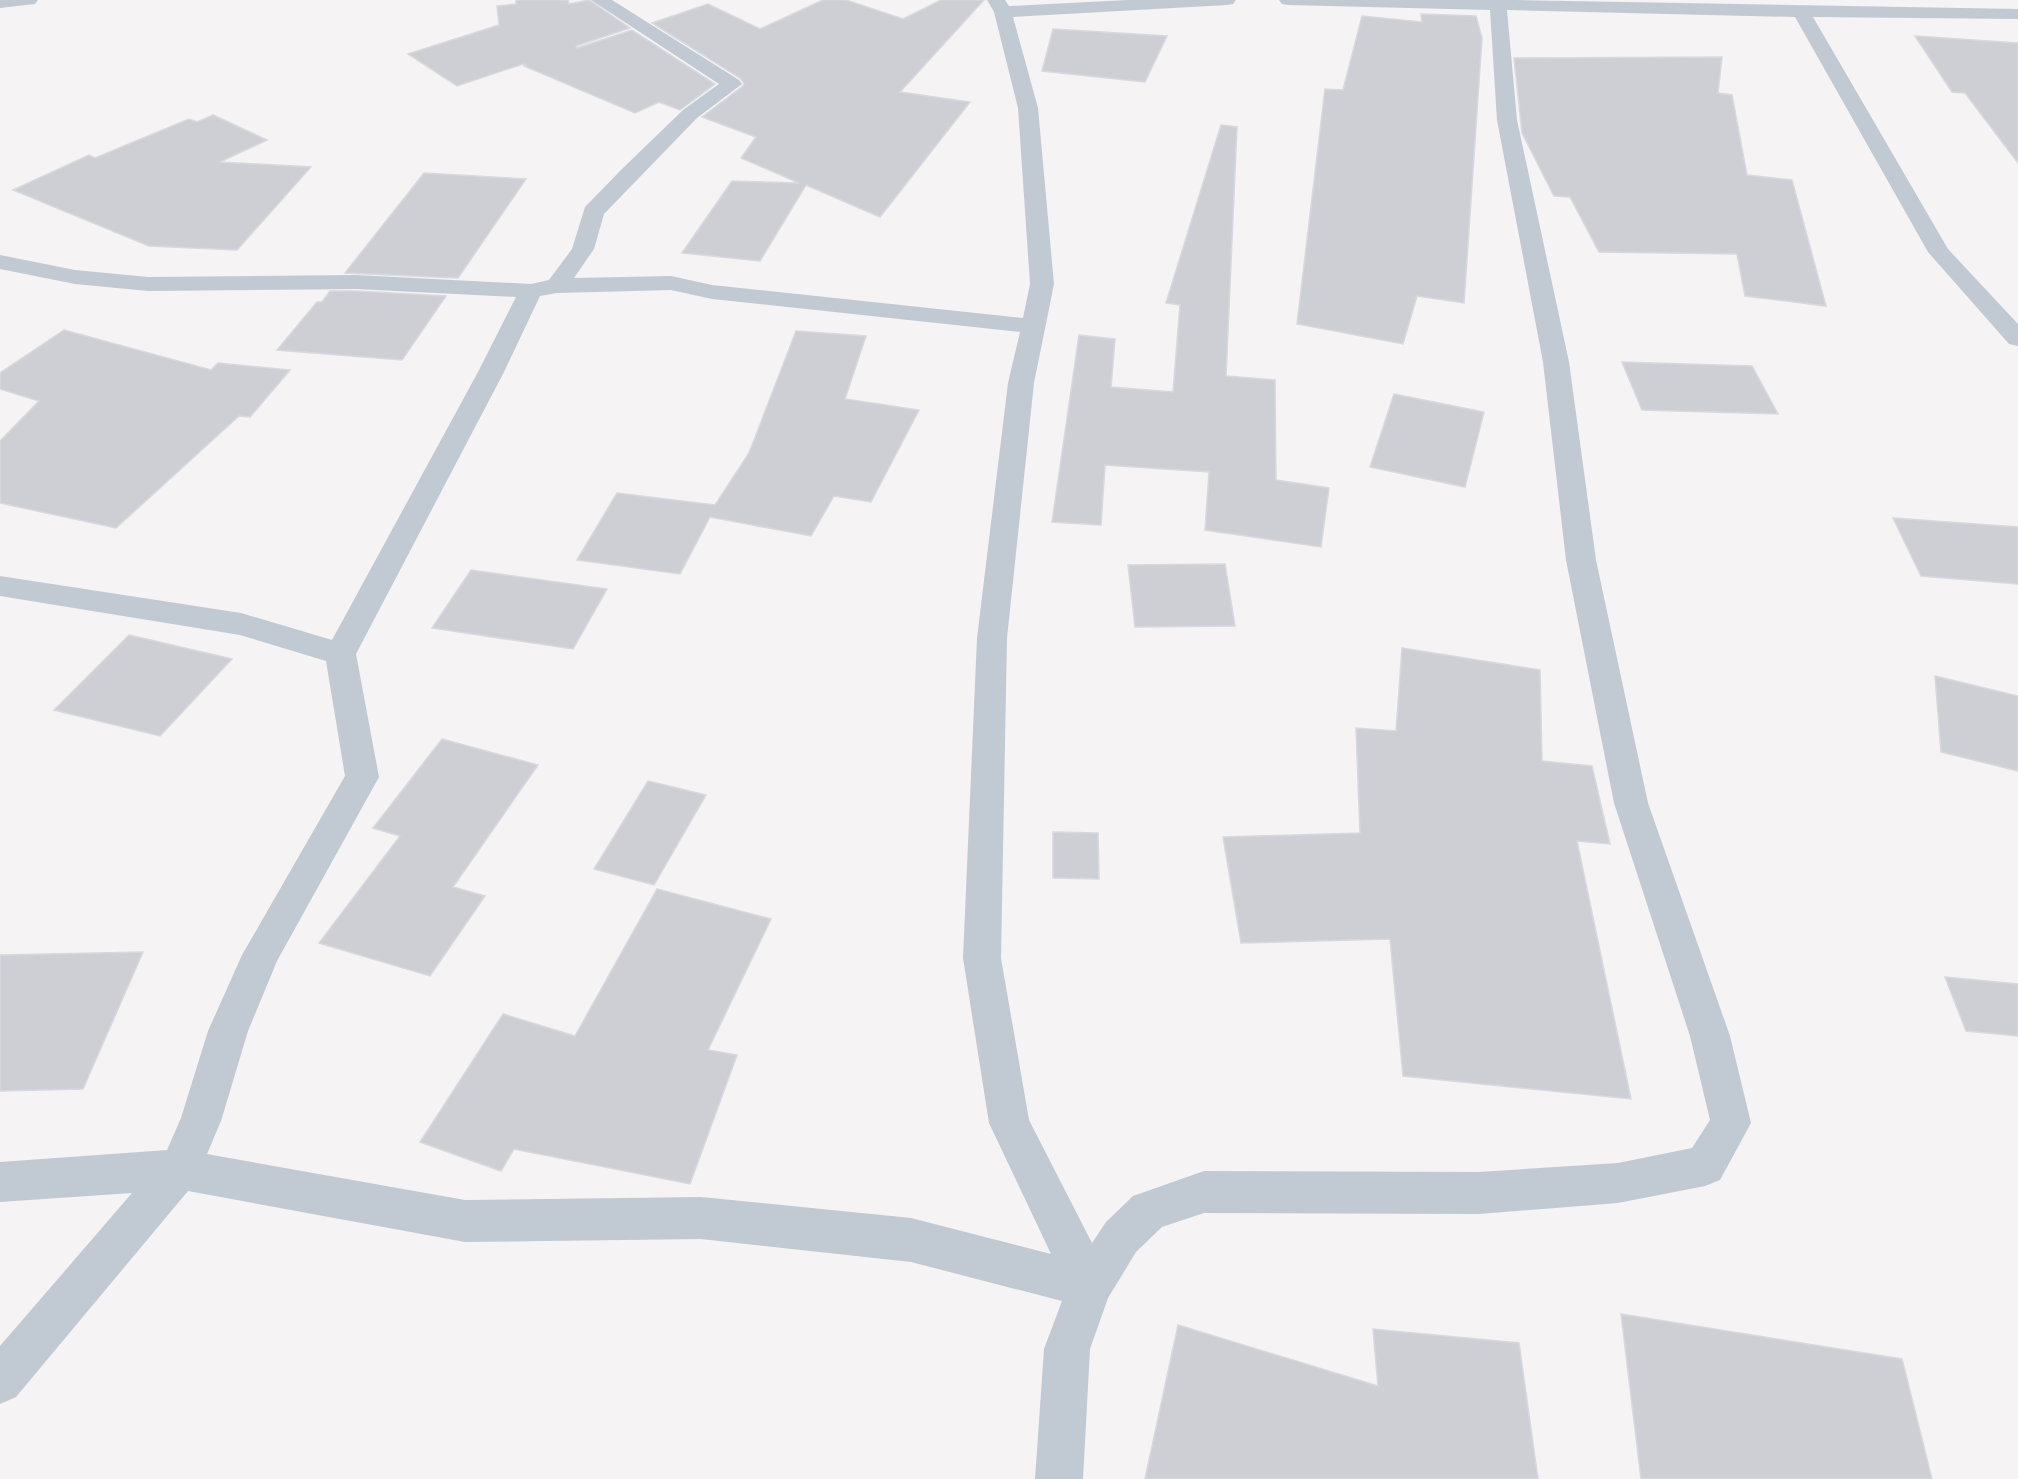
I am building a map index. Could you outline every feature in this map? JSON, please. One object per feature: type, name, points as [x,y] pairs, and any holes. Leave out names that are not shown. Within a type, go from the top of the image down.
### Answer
[{"type":"street","points":[[0,3],[29,0]]},
{"type":"street","points":[[0,1381],[179,1169],[201,1121],[228,1031],[261,955],[362,777],[340,654],[485,383],[544,289],[583,249],[593,212],[629,173],[690,114],[732,84],[600,0]]},
{"type":"street","points":[[1090,1286],[1008,1123],[982,958],[992,638],[1021,383],[1042,284],[1028,108],[1000,6],[1227,0]]},
{"type":"street","points":[[1288,0],[2018,15]]},
{"type":"street","points":[[1059,1479],[1067,1349],[1090,1286],[1121,1237],[1148,1211],[1204,1192],[1479,1193],[1617,1183],[1705,1166],[1731,1123],[1710,1036],[1631,803],[1581,560],[1556,362],[1507,120],[1498,4]]},
{"type":"street","points":[[1801,12],[1939,252],[2018,339]]},
{"type":"street","points":[[0,262],[75,277],[148,284],[356,282],[544,289],[671,283],[712,292],[1032,326]]},
{"type":"street","points":[[0,586],[241,624],[340,654]]},
{"type":"street","points":[[0,1182],[179,1169],[465,1221],[701,1218],[911,1240],[1090,1286]]},
{"type":"building","points":[[516,0],[568,0],[569,4],[589,0],[630,28],[576,46],[577,48],[632,30],[715,84],[680,110],[659,102],[635,113],[523,64],[457,86],[408,54],[499,25],[497,6],[516,4]]},
{"type":"building","points":[[823,0],[846,0],[903,19],[941,0],[984,0],[900,92],[970,102],[880,217],[806,185],[760,261],[682,253],[732,181],[799,183],[741,158],[756,137],[702,117],[743,86],[744,83],[740,78],[652,23],[708,4],[760,29]]},
{"type":"building","points":[[1421,14],[1476,16],[1482,38],[1464,303],[1417,296],[1403,344],[1297,324],[1325,89],[1343,90],[1362,16],[1422,22]]},
{"type":"building","points":[[1053,29],[1167,36],[1145,82],[1042,71]]},
{"type":"building","points":[[1915,36],[2018,43],[2018,163],[1965,93],[1952,92]]},
{"type":"building","points":[[1722,57],[1718,93],[1732,95],[1747,175],[1792,180],[1826,306],[1745,296],[1737,254],[1599,252],[1570,197],[1554,196],[1522,133],[1514,58]]},
{"type":"building","points":[[213,115],[267,140],[220,162],[311,167],[237,250],[149,246],[13,190],[89,155],[95,158],[189,119],[197,122]]},
{"type":"building","points":[[1221,125],[1237,127],[1226,376],[1275,380],[1276,480],[1329,488],[1321,547],[1205,530],[1209,472],[1105,465],[1101,525],[1052,522],[1079,335],[1115,339],[1111,387],[1173,392],[1180,305],[1166,303]]},
{"type":"building","points":[[424,173],[526,179],[458,278],[345,273]]},
{"type":"building","points":[[330,291],[446,296],[402,360],[277,350],[317,302],[322,302]]},
{"type":"building","points":[[64,330],[211,370],[218,363],[290,370],[250,417],[239,416],[116,528],[0,503],[0,441],[39,401],[0,389],[0,373]]},
{"type":"building","points":[[796,331],[866,336],[845,399],[919,410],[871,502],[834,496],[811,536],[710,517],[680,574],[577,560],[617,493],[715,505],[749,453]]},
{"type":"building","points":[[1622,362],[1752,366],[1778,414],[1642,410]]},
{"type":"building","points":[[1394,394],[1484,412],[1465,487],[1370,467]]},
{"type":"building","points":[[1893,518],[2018,527],[2018,584],[1921,576]]},
{"type":"building","points":[[1225,564],[1235,626],[1135,627],[1128,565]]},
{"type":"building","points":[[471,570],[607,589],[573,649],[432,628]]},
{"type":"building","points":[[129,635],[232,659],[160,736],[54,710]]},
{"type":"building","points":[[1402,648],[1540,670],[1542,761],[1592,766],[1610,844],[1577,841],[1631,1099],[1403,1076],[1390,939],[1241,943],[1223,837],[1360,833],[1356,728],[1396,731]]},
{"type":"building","points":[[1935,676],[2018,696],[2018,771],[1941,752]]},
{"type":"building","points":[[442,739],[538,765],[453,887],[485,896],[430,976],[319,943],[400,836],[373,828]]},
{"type":"building","points":[[648,781],[706,795],[654,885],[594,869]]},
{"type":"building","points":[[1053,832],[1098,833],[1099,879],[1053,878]]},
{"type":"building","points":[[657,889],[771,919],[708,1050],[737,1055],[690,1184],[514,1149],[501,1171],[420,1142],[503,1014],[575,1036]]},
{"type":"building","points":[[143,952],[83,1089],[0,1091],[0,955]]},
{"type":"building","points":[[1945,977],[2018,984],[2018,1036],[1966,1031]]},
{"type":"building","points":[[1621,1314],[1902,1359],[1932,1479],[1641,1479]]},
{"type":"building","points":[[1178,1325],[1378,1386],[1373,1329],[1519,1343],[1538,1479],[1145,1479]]}]
